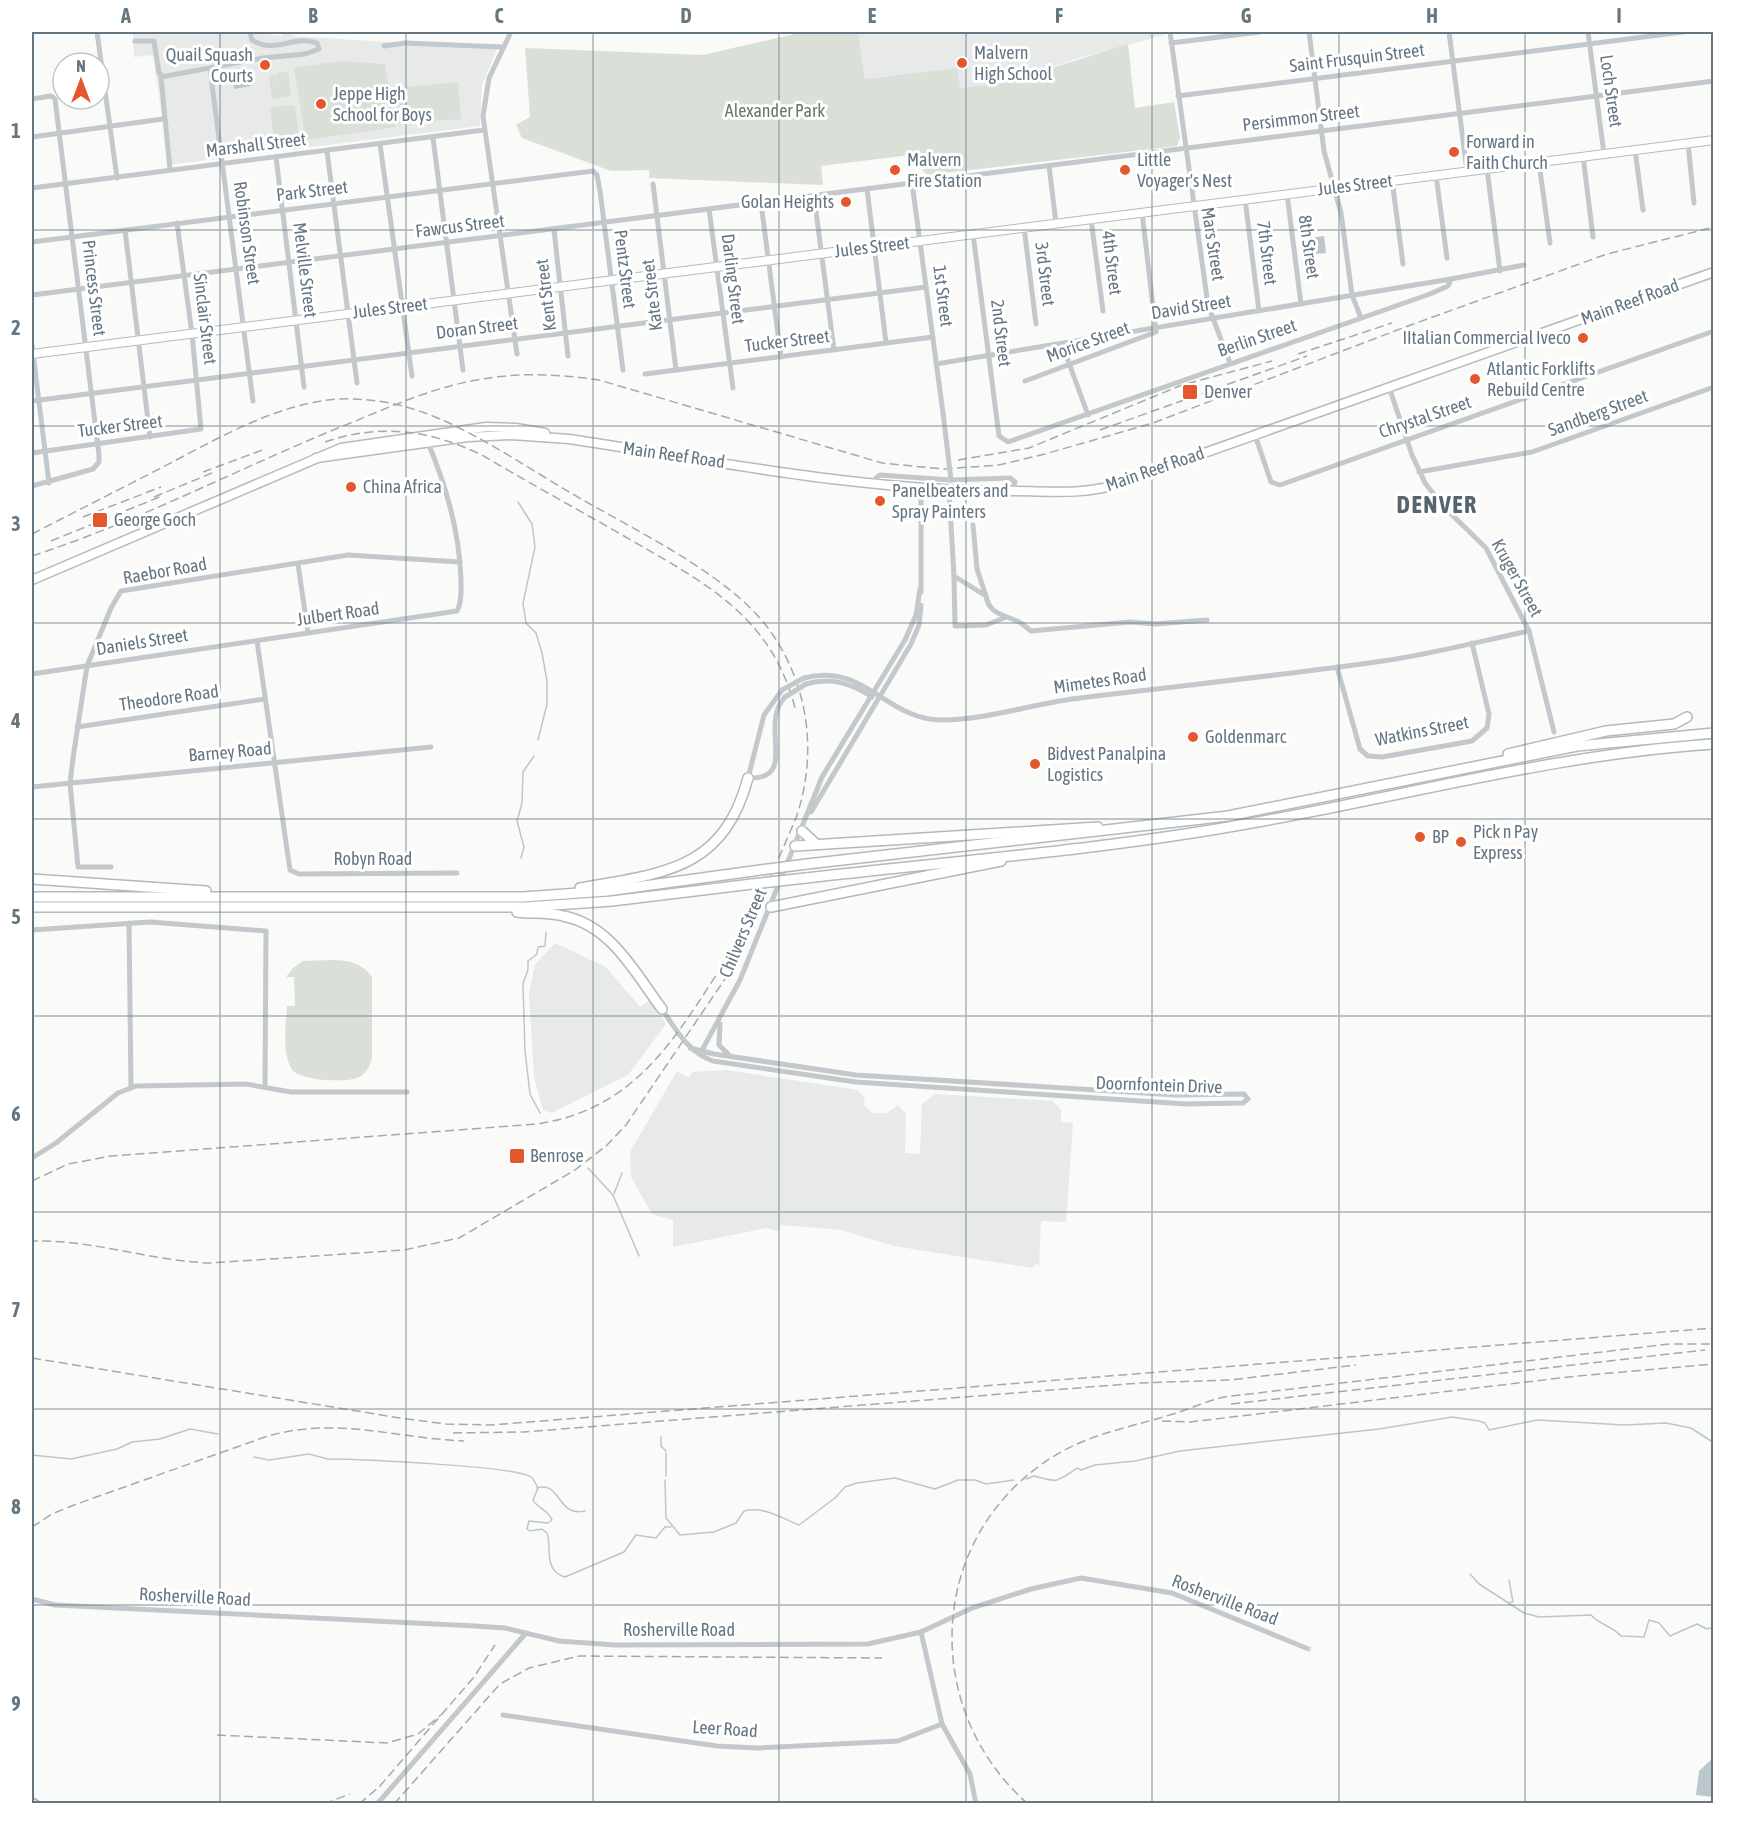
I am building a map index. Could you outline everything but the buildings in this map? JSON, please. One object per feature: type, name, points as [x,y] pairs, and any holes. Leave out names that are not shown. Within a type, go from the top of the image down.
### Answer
[{"type":"highway","points":[[1409,780],[1556,741],[1606,731],[1674,724],[1687,717]]},
{"type":"highway","points":[[448,903],[568,894],[807,864],[1181,823],[1267,809],[1577,746],[1713,733]]},
{"type":"highway","points":[[32,907],[568,904],[1057,849],[1245,825],[1574,759],[1713,744]]},
{"type":"highway","points":[[448,903],[559,891],[642,876],[689,862],[712,847],[732,823],[748,778]]},
{"type":"highway","points":[[795,846],[815,843],[1181,823]]},
{"type":"highway","points":[[802,831],[815,843]]},
{"type":"highway","points":[[771,907],[1057,849]]},
{"type":"highway","points":[[32,879],[286,896],[448,903],[553,914],[585,923],[619,950],[662,1009]]},
{"type":"highway","points":[[32,897],[286,896]]},
{"type":"highway","points":[[32,912],[68,908]]},
{"type":"main road","name":"Jules Street","points":[[32,354],[1713,140]]},
{"type":"main road","name":"Main Reef Road","points":[[32,580],[316,458],[453,435],[569,439],[921,489],[1012,491],[1084,490],[1109,487],[1713,272]]},
{"type":"street","points":[[98,32],[117,178]]},
{"type":"street","points":[[511,32],[502,47],[486,88],[484,130],[517,354]]},
{"type":"street","name":"Mars Street","points":[[1170,32],[1192,206],[1212,319],[1230,363]]},
{"type":"street","points":[[1171,43],[1260,32]]},
{"type":"street","points":[[1309,32],[1321,131],[1333,188],[1341,213],[1352,295],[1361,318]]},
{"type":"street","points":[[1449,32],[1467,171]]},
{"type":"street","name":"Loch Street","points":[[1588,32],[1604,154]]},
{"type":"street","name":"Saint Frusquin Street","points":[[1178,96],[1683,32]]},
{"type":"street","points":[[163,76],[319,49],[317,43],[307,40],[277,47],[264,46],[254,41],[250,33]]},
{"type":"street","points":[[135,41],[154,41],[159,73],[163,76]]},
{"type":"street","points":[[384,46],[405,43],[502,47]]},
{"type":"street","name":"Robinson Street","points":[[210,69],[253,401]]},
{"type":"street","points":[[163,76],[160,82],[170,170]]},
{"type":"street","name":"Persimmon Street","points":[[892,186],[1713,81]]},
{"type":"street","name":"Princess Street","points":[[32,99],[51,96],[55,99],[98,443],[98,465],[84,473],[49,483]]},
{"type":"street","points":[[32,137],[163,119]]},
{"type":"street","name":"Marshall Street","points":[[32,189],[484,130]]},
{"type":"street","points":[[433,138],[463,370]]},
{"type":"street","points":[[1688,143],[1694,203]]},
{"type":"street","points":[[380,144],[412,376]]},
{"type":"street","points":[[1635,150],[1643,210]]},
{"type":"street","points":[[327,151],[357,383]]},
{"type":"street","points":[[1583,156],[1593,237]]},
{"type":"street","name":"Melville Street","points":[[276,157],[304,387]]},
{"type":"street","points":[[1539,163],[1550,243]]},
{"type":"street","points":[[1049,166],[1056,223]]},
{"type":"street","points":[[1487,169],[1500,271]]},
{"type":"street","name":"Park Street","points":[[32,242],[572,172],[596,172]]},
{"type":"street","name":"Pentz Street","points":[[596,172],[623,370]]},
{"type":"street","points":[[1436,175],[1447,258]]},
{"type":"street","points":[[1392,180],[1403,264]]},
{"type":"street","name":"1st Street","points":[[912,183],[951,480]]},
{"type":"street","name":"Kate Street","points":[[653,184],[676,370]]},
{"type":"street","name":"Fawcus Street","points":[[32,295],[892,186]]},
{"type":"street","points":[[867,189],[886,343]]},
{"type":"street","name":"8th Street","points":[[1287,194],[1301,304]]},
{"type":"street","points":[[814,196],[834,350]]},
{"type":"street","name":"7th Street","points":[[1245,199],[1259,311]]},
{"type":"street","points":[[761,203],[781,357]]},
{"type":"street","name":"Darling Street","points":[[709,209],[733,388]]},
{"type":"street","points":[[1142,212],[1157,327]]},
{"type":"street","name":"4th Street","points":[[1091,219],[1103,311]]},
{"type":"street","name":"Sinclair Street","points":[[177,223],[201,418]]},
{"type":"street","name":"3rd Street","points":[[1023,227],[1036,324]]},
{"type":"street","points":[[125,230],[150,437]]},
{"type":"street","name":"Kent Street","points":[[554,230],[568,356]]},
{"type":"street","name":"2nd Street","points":[[973,234],[999,436]]},
{"type":"street","name":"Berlin Street","points":[[999,436],[1005,441],[1014,441],[1430,294],[1448,286],[1451,279],[1524,265]]},
{"type":"street","name":"David Street","points":[[936,364],[1451,279]]},
{"type":"street","name":"Doran Street","points":[[35,401],[926,287]]},
{"type":"street","name":"Morice Street","points":[[1025,381],[1154,334],[1157,327]]},
{"type":"street","name":"Chrystal Street","points":[[1254,435],[1271,482],[1275,485],[1282,484],[1713,331]]},
{"type":"street","points":[[1134,332],[1137,340]]},
{"type":"street","name":"Tucker Street","points":[[645,374],[933,337]]},
{"type":"street","points":[[1062,344],[1088,415]]},
{"type":"street","points":[[32,345],[35,401],[49,483],[32,486]]},
{"type":"street","name":"Kruger Street","points":[[1389,387],[1419,472],[1428,489],[1486,548],[1529,631],[1554,732]]},
{"type":"street","name":"Sandberg Street","points":[[1419,472],[1532,452],[1713,387]]},
{"type":"street","name":"Tucker Street","points":[[32,453],[196,431],[201,427],[201,418]]},
{"type":"street","points":[[426,439],[444,481],[460,562]]},
{"type":"street","points":[[874,483],[876,477],[880,475],[951,480],[1010,478],[1015,482],[1012,491]]},
{"type":"street","name":"Chilvers Street","points":[[807,818],[917,631],[921,612],[921,489]]},
{"type":"street","points":[[949,491],[955,626],[986,625],[1004,618]]},
{"type":"street","points":[[973,525],[977,569],[986,589],[988,604],[1004,618],[1019,622],[1034,632],[1130,622],[1155,624],[1208,620]]},
{"type":"street","name":"Raebor Road","points":[[111,867],[78,867],[70,783],[87,666],[111,608],[121,591],[368,555],[460,562]]},
{"type":"street","name":"Julbert Road","points":[[257,641],[423,617],[459,609],[460,562]]},
{"type":"street","points":[[298,564],[308,633]]},
{"type":"street","points":[[954,576],[986,596]]},
{"type":"street","name":"Chilvers Street","points":[[700,1054],[721,1019],[771,907],[822,777],[913,624],[920,589]]},
{"type":"street","name":"Mimetes Road","points":[[805,681],[842,682],[925,718],[956,720],[1070,699],[1337,667],[1529,631]]},
{"type":"street","points":[[257,641],[274,763]]},
{"type":"street","name":"Daniels Street","points":[[32,674],[257,641]]},
{"type":"street","name":"Watkins Street","points":[[1337,667],[1360,749],[1374,758],[1398,755],[1472,741],[1487,728],[1489,714],[1472,643]]},
{"type":"street","points":[[805,681],[785,697],[777,707],[773,720],[778,754],[775,764],[763,776],[748,778],[765,714],[782,690],[805,681]]},
{"type":"street","name":"Theodore Road","points":[[77,726],[264,699]]},
{"type":"street","name":"Barney Road","points":[[32,787],[431,747]]},
{"type":"street","name":"Robyn Road","points":[[274,763],[290,870],[298,874],[457,873]]},
{"type":"street","points":[[129,923],[130,1088]]},
{"type":"street","points":[[32,930],[129,923],[266,931],[265,1087]]},
{"type":"street","points":[[662,1009],[690,1048],[700,1054]]},
{"type":"street","points":[[721,1019],[717,1035],[719,1045],[733,1056]]},
{"type":"street","name":"Doornfontein Drive","points":[[700,1054],[733,1056],[856,1075],[1185,1095],[1234,1092],[1244,1094],[1248,1099],[1243,1103],[1186,1104],[856,1082],[713,1061],[700,1054]]},
{"type":"street","points":[[32,1158],[56,1143],[118,1093],[148,1084],[246,1084],[291,1092],[407,1092]]},
{"type":"street","name":"Rosherville Road","points":[[32,1599],[55,1605],[475,1626],[578,1643],[686,1646],[868,1644],[921,1632],[972,1608],[1054,1582],[1081,1578],[1172,1593],[1306,1648]]},
{"type":"street","points":[[921,1632],[942,1724],[970,1774],[976,1803]]},
{"type":"street","points":[[378,1803],[526,1633]]},
{"type":"street","name":"Leer Road","points":[[503,1715],[717,1746],[748,1748],[898,1741],[942,1724]]},
{"type":"shaded area","name":"Jeppe High School for Boys","points":[[133,32],[246,32],[282,36],[283,32],[293,32],[293,36],[497,49],[482,85],[480,126],[169,165],[153,55],[134,57]]},
{"type":"shaded area","name":"Malvern High School","points":[[858,32],[1163,32],[1164,35],[1076,59],[1007,82],[959,88],[956,68],[865,79]]},
{"type":"shaded area","points":[[248,70],[251,86],[234,89],[232,72]]},
{"type":"shaded area","points":[[1324,236],[1326,253],[1305,255],[1303,239]]},
{"type":"shaded area","points":[[555,943],[606,967],[640,1007],[650,1000],[666,1024],[628,1075],[551,1113],[543,1110],[534,1077],[529,993],[535,965]]},
{"type":"shaded area","points":[[726,1070],[858,1090],[864,1098],[865,1106],[872,1113],[887,1113],[898,1105],[906,1114],[905,1153],[920,1154],[922,1104],[935,1094],[1053,1101],[1061,1110],[1061,1122],[1073,1123],[1066,1222],[1041,1221],[1039,1266],[1036,1264],[1033,1268],[894,1246],[841,1230],[781,1225],[778,1231],[766,1228],[673,1247],[673,1220],[652,1214],[631,1177],[630,1152],[677,1071],[689,1078],[692,1072]]},
{"type":"shaded area","points":[[1713,1758],[1713,1797],[1696,1795],[1699,1771]]},
{"type":"green space","name":"Alexander Park","points":[[804,32],[858,32],[865,79],[957,68],[960,88],[1007,82],[1128,44],[1135,108],[1174,102],[1180,138],[1177,146],[927,175],[920,167],[918,154],[821,166],[823,185],[649,178],[649,170],[611,171],[522,138],[516,125],[530,117],[525,48],[702,55]]},
{"type":"green space","points":[[340,61],[385,64],[396,127],[306,140],[294,68]]},
{"type":"green space","points":[[288,72],[291,96],[272,99],[269,76],[276,75],[278,85],[277,73]]},
{"type":"green space","points":[[458,82],[461,119],[398,124],[395,88]]},
{"type":"green space","points":[[295,105],[299,139],[274,143],[270,107]]},
{"type":"green space","points":[[341,960],[350,962],[358,965],[372,977],[372,1059],[366,1071],[358,1078],[320,1080],[302,1076],[291,1068],[286,1054],[285,1029],[287,1006],[295,1006],[294,977],[286,977],[303,961]]},
{"type":"waterway","points":[[518,502],[532,524],[535,547],[523,603],[526,623],[536,633],[547,681],[547,704],[538,740]]},
{"type":"waterway","points":[[521,858],[524,847],[517,821],[522,803],[523,772],[534,756]]},
{"type":"waterway","points":[[540,1113],[530,1094],[525,1051],[523,984],[528,961],[537,954],[538,947],[545,946],[546,932]]},
{"type":"waterway","points":[[588,1168],[613,1195],[639,1256]]},
{"type":"waterway","points":[[614,1194],[622,1173]]},
{"type":"waterway","points":[[1026,1479],[1034,1476],[1057,1480],[1077,1468],[1081,1470],[1095,1465],[1135,1461],[1180,1451],[1379,1429],[1452,1417],[1485,1423],[1489,1430],[1537,1420],[1625,1425],[1666,1423],[1691,1428],[1714,1443]]},
{"type":"waterway","points":[[32,1455],[71,1459],[117,1449],[132,1442],[160,1439],[190,1429],[218,1434]]},
{"type":"waterway","points":[[661,1437],[661,1446],[666,1451]]},
{"type":"waterway","points":[[666,1453],[666,1476]]},
{"type":"waterway","points":[[254,1457],[269,1460],[309,1454],[328,1459],[467,1466],[519,1473],[531,1477],[538,1488],[533,1500],[552,1520],[548,1523],[529,1521],[527,1529],[530,1531],[542,1529],[547,1533],[551,1564],[558,1574],[565,1577],[624,1552],[636,1535],[656,1538],[665,1527],[671,1527]]},
{"type":"waterway","points":[[665,1480],[666,1518],[680,1535],[714,1532],[736,1523],[744,1511],[751,1510],[772,1514],[799,1525],[835,1498],[845,1487],[857,1483],[895,1478],[935,1489],[958,1480],[975,1480],[986,1484],[1014,1480]]},
{"type":"waterway","points":[[537,1488],[551,1489],[569,1509],[585,1511]]},
{"type":"waterway","points":[[1470,1574],[1479,1584],[1524,1613],[1539,1617],[1591,1615],[1621,1636],[1644,1637],[1649,1620],[1659,1623],[1670,1636],[1697,1624],[1707,1629],[1714,1627]]},
{"type":"waterway","points":[[1509,1580],[1513,1602],[1510,1602]]},
{"type":"waterway","points":[[1713,1626],[1714,1609]]},
{"type":"tunnel","points":[[1306,1648],[1312,1650]]},
{"type":"railway","points":[[32,556],[112,527],[308,441],[411,399],[460,383],[492,377],[553,375],[599,380],[882,463],[943,469],[999,465],[1153,423],[1408,326],[1607,254],[1714,227]]},
{"type":"railway","points":[[1298,354],[1392,323]]},
{"type":"railway","points":[[1100,430],[1307,356]]},
{"type":"railway","points":[[958,460],[1029,448],[1182,385],[1272,361]]},
{"type":"railway","points":[[32,534],[225,435],[270,415],[316,402],[339,399],[372,400],[404,406],[425,413],[481,439],[680,555],[733,593],[755,613],[773,635],[785,656],[802,701],[808,748],[803,795],[796,818],[729,973],[626,1125],[606,1146],[575,1170],[459,1238],[404,1250],[210,1263],[76,1243],[32,1241]]},
{"type":"railway","points":[[325,442],[366,432],[385,431],[405,432],[443,440],[482,455],[624,536],[707,586],[752,626],[771,650],[785,678],[796,712]]},
{"type":"railway","points":[[203,472],[265,449]]},
{"type":"railway","points":[[154,497],[212,473]]},
{"type":"railway","points":[[83,517],[161,487]]},
{"type":"railway","points":[[51,541],[162,496]]},
{"type":"railway","points":[[32,1181],[68,1164],[111,1156],[537,1124],[574,1115],[606,1101],[632,1082],[656,1059],[697,1005],[736,945]]},
{"type":"railway","points":[[32,1358],[400,1418],[446,1424],[491,1425],[1714,1328]]},
{"type":"railway","points":[[1028,1804],[994,1766],[970,1724],[956,1678],[952,1630],[959,1583],[976,1539],[1004,1498],[1042,1464],[1089,1439],[1224,1397],[1669,1344],[1711,1344]]},
{"type":"railway","points":[[1231,1404],[1705,1350]]},
{"type":"railway","points":[[1162,1421],[1190,1422],[1577,1376],[1714,1364]]},
{"type":"railway","points":[[453,1433],[524,1432],[1140,1383],[1230,1380],[1356,1365]]},
{"type":"railway","points":[[32,1527],[52,1514],[74,1505],[262,1438],[288,1431],[338,1428],[464,1441]]},
{"type":"railway","points":[[359,1804],[379,1787],[474,1677],[495,1645]]},
{"type":"railway","points":[[394,1804],[500,1684],[529,1668],[579,1656],[882,1658]]},
{"type":"railway","points":[[217,1735],[387,1743],[418,1734],[441,1715]]},
{"type":"railway","points":[[324,1804],[350,1794]]},
{"type":"railway","points":[[32,1797],[43,1804]]},
{"type":"place","name":"Malvern High School","points":[[962,63]]},
{"type":"place","name":"Quail Squash Courts","points":[[265,65]]},
{"type":"place","name":"Jeppe High School for Boys","points":[[321,104]]},
{"type":"place","name":"Forward in Faith Church","points":[[1454,152]]},
{"type":"place","name":"Malvern Fire Station","points":[[895,170]]},
{"type":"place","name":"Little Voyager's Nest","points":[[1125,170]]},
{"type":"place","name":"Golan Heights","points":[[846,202]]},
{"type":"place","name":"IItalian Commercial Iveco","points":[[1583,338]]},
{"type":"place","name":"Atlantic Forklifts Rebuild Centre","points":[[1475,379]]},
{"type":"place","name":"Denver","points":[[1190,392]]},
{"type":"place","name":"China Africa","points":[[351,487]]},
{"type":"place","name":"Panelbeaters and Spray Painters","points":[[880,501]]},
{"type":"place","name":"George Goch","points":[[100,520]]},
{"type":"place","name":"Goldenmarc","points":[[1193,737]]},
{"type":"place","name":"Bidvest Panalpina Logistics","points":[[1035,764]]},
{"type":"place","name":"BP","points":[[1420,837]]},
{"type":"place","name":"Pick n Pay Express","points":[[1461,842]]},
{"type":"place","name":"Benrose","points":[[517,1156]]},
{"type":"district","name":"DENVER","points":[[1437,505]]}]
